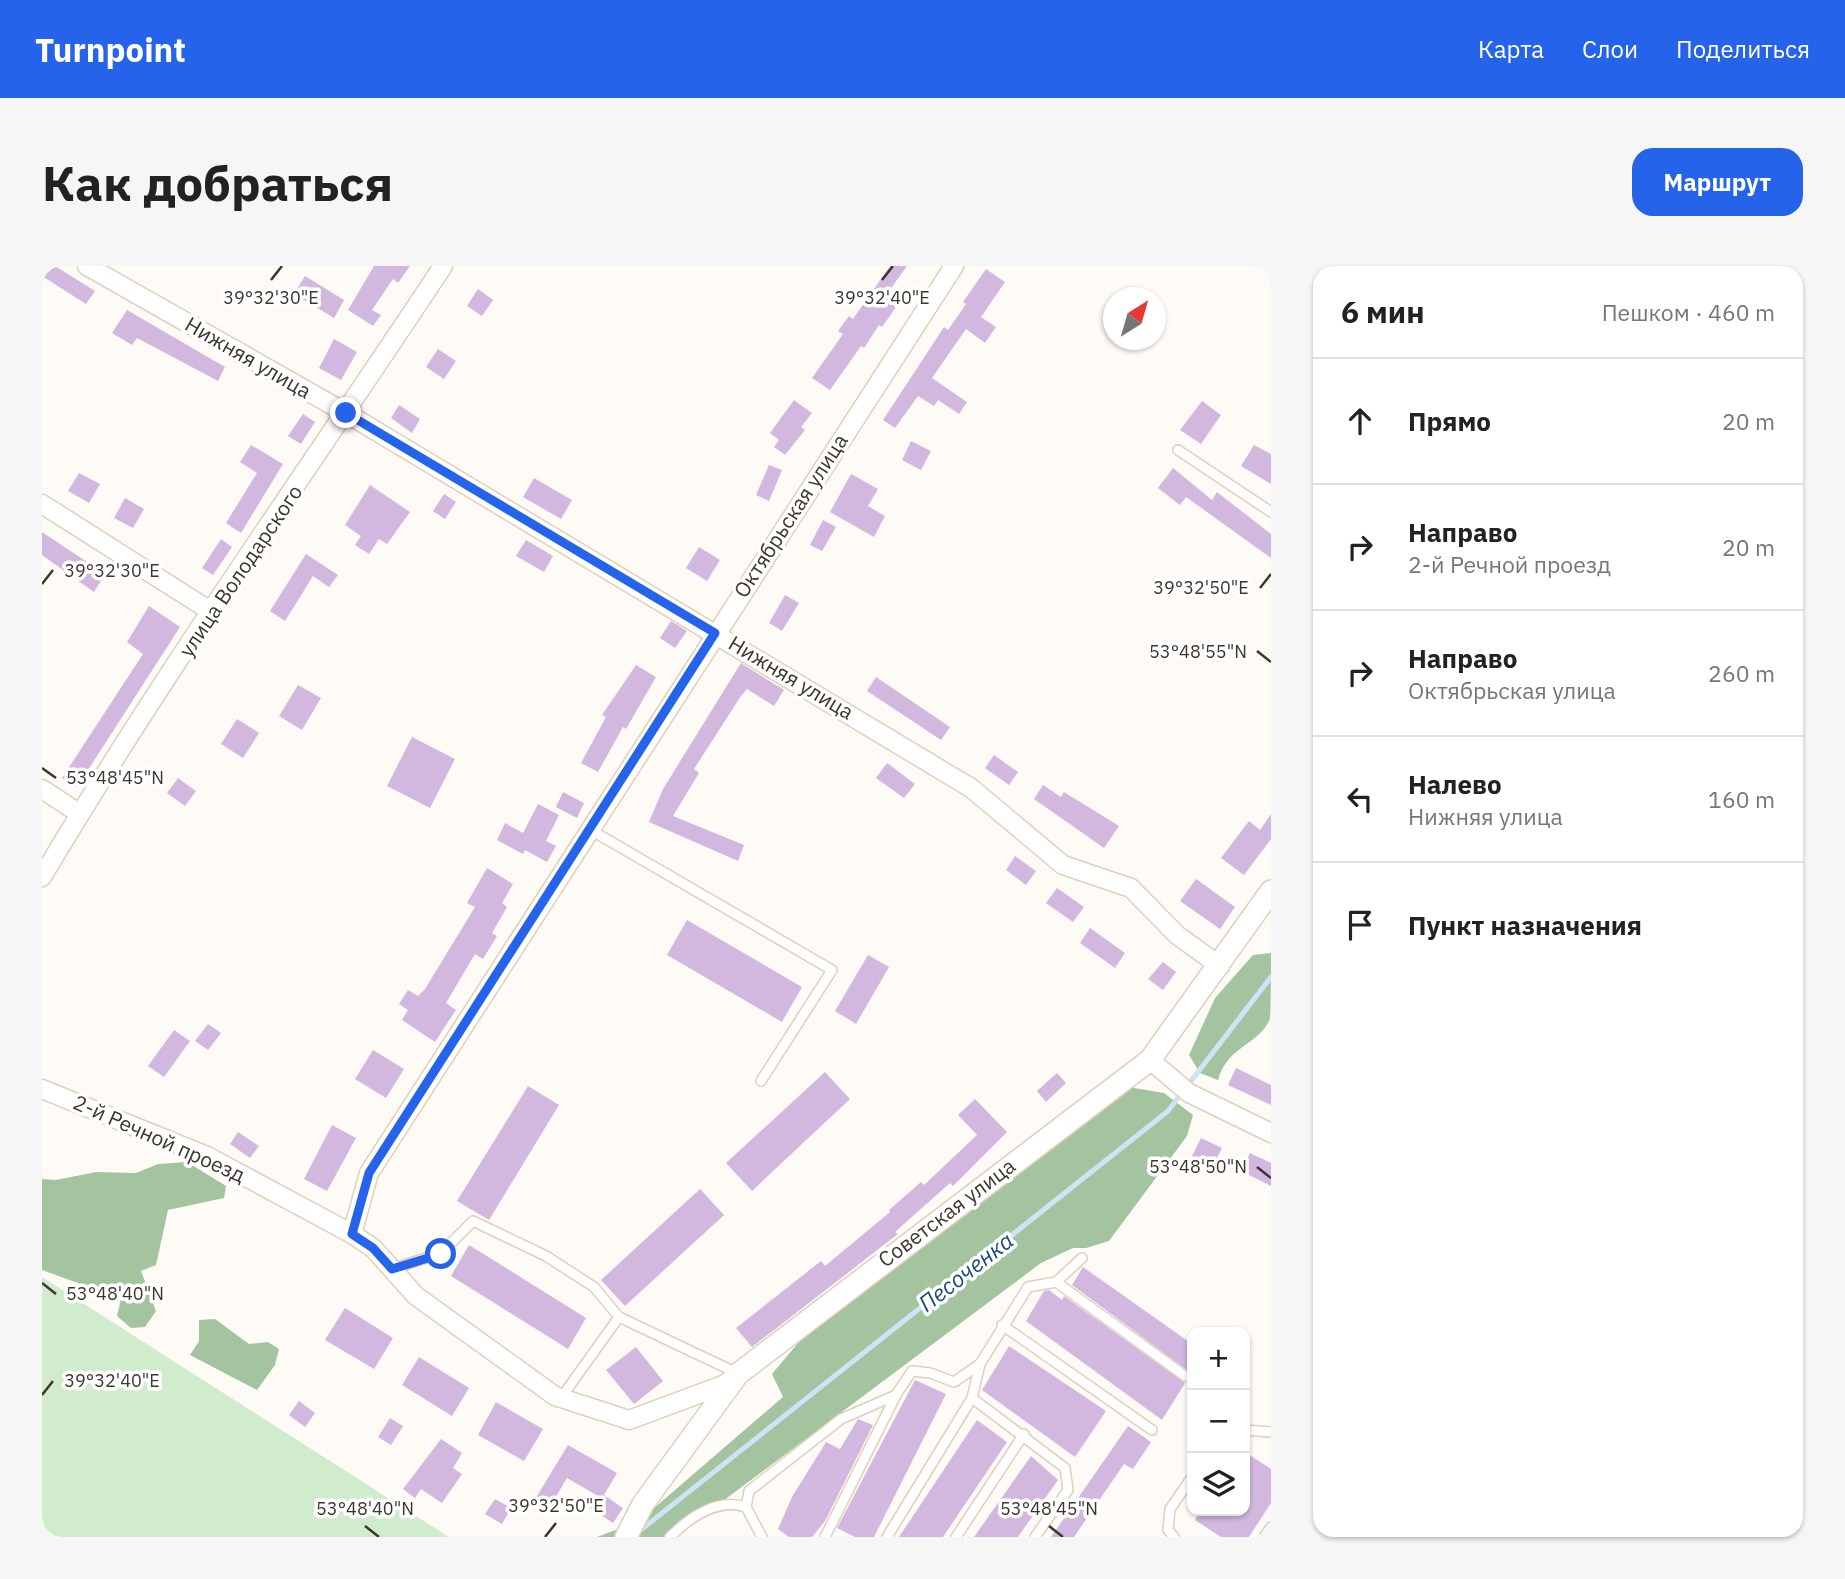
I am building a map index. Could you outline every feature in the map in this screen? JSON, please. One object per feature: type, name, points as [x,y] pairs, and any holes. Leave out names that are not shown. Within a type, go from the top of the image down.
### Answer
[{"type":"street","name":"Нижняя улица","points":[[87,266],[346,413],[971,788],[1063,865],[1132,888],[1177,935],[1220,966]]},
{"type":"street","name":"улица Володарского","points":[[42,877],[212,611],[443,266]]},
{"type":"street","name":"Октябрьская улица","points":[[352,1234],[369,1173],[954,266]]},
{"type":"street","points":[[42,503],[212,611]]},
{"type":"street","points":[[42,789],[80,814]]},
{"type":"street","name":"Советская улица","points":[[626,1537],[643,1504],[738,1374],[1150,1060],[1220,966],[1271,891]]},
{"type":"street","points":[[1150,1060],[1189,1093],[1271,1133]]},
{"type":"street","name":"2-й Речной проезд","points":[[42,1089],[207,1156],[352,1234],[373,1248],[416,1296],[561,1398],[629,1420],[723,1385],[738,1374]]},
{"type":"lane","points":[[1178,450],[1271,512]]},
{"type":"lane","points":[[589,829],[832,970],[761,1081]]},
{"type":"lane","points":[[392,1269],[441,1254],[473,1221],[546,1256],[594,1286],[620,1317],[738,1374]]},
{"type":"lane","points":[[887,1537],[972,1398],[979,1364],[1028,1287],[1056,1282],[1082,1258]]},
{"type":"lane","points":[[1056,1282],[1185,1376]]},
{"type":"lane","points":[[561,1398],[620,1317]]},
{"type":"lane","points":[[1002,1325],[1152,1430]]},
{"type":"lane","points":[[825,1537],[896,1395],[912,1371],[930,1373],[954,1382],[979,1364]]},
{"type":"lane","points":[[762,1537],[746,1507],[749,1491],[841,1419],[896,1395]]},
{"type":"lane","points":[[972,1398],[1024,1434],[1065,1468],[1068,1490],[1035,1537]]},
{"type":"lane","points":[[1250,1430],[1271,1432]]},
{"type":"lane","points":[[956,1537],[1024,1434]]},
{"type":"lane","points":[[1174,1537],[1168,1530],[1170,1509],[1187,1484]]},
{"type":"lane","points":[[670,1537],[710,1507],[731,1502],[746,1507]]},
{"type":"lane","points":[[1264,1537],[1271,1527]]},
{"type":"green space","points":[[1271,953],[1270,1019],[1265,1028],[1236,1052],[1223,1068],[1218,1080],[1200,1073],[1189,1055],[1215,998],[1253,955]]},
{"type":"green space","points":[[1128,1087],[1164,1093],[1193,1115],[1187,1136],[1109,1241],[1086,1248],[1073,1248],[1041,1263],[675,1537],[597,1537],[639,1521],[783,1397],[772,1374],[804,1336]]},
{"type":"green space","points":[[187,1162],[226,1186],[224,1198],[168,1210],[156,1265],[141,1271],[156,1311],[145,1327],[131,1328],[117,1316],[122,1294],[100,1291],[42,1270],[42,1179],[56,1180],[96,1172],[136,1173],[158,1164]]},
{"type":"green space","points":[[42,1277],[449,1537],[42,1537]]},
{"type":"green space","points":[[215,1319],[249,1344],[268,1342],[279,1349],[275,1365],[257,1390],[190,1355],[199,1341],[199,1320]]},
{"type":"building","points":[[42,266],[55,266],[95,291],[86,304],[42,276]]},
{"type":"building","points":[[374,266],[410,266],[398,283],[393,279],[372,310],[381,315],[373,326],[348,310]]},
{"type":"building","points":[[890,266],[907,266],[889,291],[901,300],[882,327],[879,325],[864,348],[861,346],[830,390],[812,378],[843,334],[838,331],[849,316],[853,319]]},
{"type":"building","points":[[986,269],[1005,282],[981,317],[996,327],[985,343],[966,329],[932,378],[967,402],[959,414],[938,400],[934,406],[918,396],[895,428],[883,420],[944,327],[948,330],[966,304],[963,302]]},
{"type":"building","points":[[305,276],[344,300],[334,318],[294,294]]},
{"type":"building","points":[[478,289],[493,300],[482,316],[467,306]]},
{"type":"building","points":[[127,310],[225,367],[218,381],[137,338],[132,345],[112,333]]},
{"type":"building","points":[[334,339],[357,352],[341,380],[319,368]]},
{"type":"building","points":[[438,349],[456,361],[444,379],[426,367]]},
{"type":"building","points":[[794,400],[812,413],[801,427],[805,430],[785,455],[774,447],[779,440],[770,433]]},
{"type":"building","points":[[1202,401],[1221,415],[1201,444],[1180,430]]},
{"type":"building","points":[[399,405],[420,419],[412,433],[391,418]]},
{"type":"building","points":[[303,414],[315,422],[301,444],[288,436]]},
{"type":"building","points":[[911,441],[931,451],[921,470],[902,460]]},
{"type":"building","points":[[251,445],[283,464],[241,533],[226,523],[257,473],[240,462]]},
{"type":"building","points":[[1254,445],[1271,454],[1271,484],[1241,466]]},
{"type":"building","points":[[769,465],[782,470],[769,501],[756,495]]},
{"type":"building","points":[[1173,468],[1212,500],[1217,492],[1271,534],[1271,558],[1186,497],[1180,505],[1158,488]]},
{"type":"building","points":[[79,473],[100,484],[89,503],[68,491]]},
{"type":"building","points":[[851,474],[878,489],[868,506],[885,516],[874,537],[830,512]]},
{"type":"building","points":[[534,478],[572,500],[561,519],[523,497]]},
{"type":"building","points":[[370,485],[410,512],[387,544],[379,539],[369,554],[355,545],[361,536],[345,525]]},
{"type":"building","points":[[444,494],[456,502],[445,519],[433,511]]},
{"type":"building","points":[[125,498],[144,509],[133,528],[114,518]]},
{"type":"building","points":[[823,520],[836,527],[822,551],[810,545]]},
{"type":"building","points":[[42,532],[105,574],[94,592],[42,555]]},
{"type":"building","points":[[221,539],[232,547],[213,575],[202,568]]},
{"type":"building","points":[[526,540],[553,556],[544,572],[516,556]]},
{"type":"building","points":[[699,547],[720,560],[707,581],[686,568]]},
{"type":"building","points":[[306,554],[338,575],[329,587],[313,576],[285,621],[270,611]]},
{"type":"building","points":[[785,595],[799,603],[782,631],[769,623]]},
{"type":"building","points":[[149,606],[180,627],[77,787],[62,778],[143,654],[127,642]]},
{"type":"building","points":[[671,621],[687,631],[675,648],[660,638]]},
{"type":"building","points":[[741,663],[784,690],[774,706],[747,689],[694,769],[699,773],[673,816],[744,845],[738,861],[649,822],[663,789]]},
{"type":"building","points":[[636,665],[656,677],[626,729],[623,727],[598,772],[581,763],[606,717],[602,715]]},
{"type":"building","points":[[876,677],[950,727],[941,740],[867,691]]},
{"type":"building","points":[[298,685],[321,698],[302,730],[279,716]]},
{"type":"building","points":[[237,719],[259,733],[243,758],[221,744]]},
{"type":"building","points":[[412,737],[455,759],[430,808],[387,786]]},
{"type":"building","points":[[994,755],[1018,772],[1009,785],[985,768]]},
{"type":"building","points":[[887,763],[915,784],[904,798],[876,778]]},
{"type":"building","points":[[178,778],[196,791],[185,806],[167,793]]},
{"type":"building","points":[[1043,785],[1061,797],[1064,792],[1119,826],[1104,848],[1034,799]]},
{"type":"building","points":[[563,792],[584,803],[577,818],[556,807]]},
{"type":"building","points":[[538,804],[559,815],[546,841],[556,846],[547,862],[525,850],[523,854],[497,840],[505,823],[523,833]]},
{"type":"building","points":[[1271,814],[1271,839],[1244,875],[1221,858],[1249,821],[1260,830]]},
{"type":"building","points":[[1015,856],[1036,871],[1026,885],[1006,870]]},
{"type":"building","points":[[487,868],[513,884],[502,903],[507,907],[492,933],[497,936],[483,959],[475,954],[446,1003],[456,1010],[435,1042],[402,1020],[408,1010],[399,1004],[408,990],[418,996],[425,989],[475,907],[467,903]]},
{"type":"building","points":[[1196,879],[1235,907],[1220,929],[1180,901]]},
{"type":"building","points":[[1057,888],[1084,907],[1073,922],[1046,903]]},
{"type":"building","points":[[687,920],[802,987],[782,1022],[667,955]]},
{"type":"building","points":[[1090,928],[1125,953],[1115,968],[1080,943]]},
{"type":"building","points":[[868,955],[889,967],[856,1024],[835,1011]]},
{"type":"building","points":[[1163,962],[1176,972],[1163,990],[1148,979]]},
{"type":"building","points":[[208,1024],[221,1033],[208,1050],[195,1041]]},
{"type":"building","points":[[174,1030],[190,1041],[164,1077],[148,1066]]},
{"type":"building","points":[[373,1050],[404,1069],[386,1098],[355,1079]]},
{"type":"building","points":[[1236,1068],[1271,1085],[1271,1105],[1228,1085]]},
{"type":"building","points":[[825,1072],[850,1099],[752,1191],[726,1163]]},
{"type":"building","points":[[1057,1073],[1066,1083],[1046,1102],[1037,1091]]},
{"type":"building","points":[[528,1086],[559,1105],[489,1220],[457,1201]]},
{"type":"building","points":[[975,1099],[1007,1132],[953,1186],[950,1183],[895,1232],[898,1234],[752,1347],[736,1328],[821,1261],[825,1266],[890,1212],[889,1210],[921,1182],[924,1185],[977,1135],[958,1115]]},
{"type":"building","points":[[332,1125],[356,1138],[327,1191],[304,1179]]},
{"type":"building","points":[[238,1132],[259,1146],[250,1158],[230,1144]]},
{"type":"building","points":[[1201,1138],[1222,1148],[1212,1167],[1192,1156]]},
{"type":"building","points":[[1250,1153],[1271,1163],[1271,1186],[1241,1171]]},
{"type":"building","points":[[700,1189],[724,1215],[625,1306],[601,1280]]},
{"type":"building","points":[[469,1245],[586,1318],[568,1349],[451,1276]]},
{"type":"building","points":[[1083,1267],[1187,1340],[1187,1370],[1072,1285]]},
{"type":"building","points":[[1049,1290],[1062,1300],[1064,1296],[1185,1383],[1162,1420],[1026,1321],[1044,1291]]},
{"type":"building","points":[[345,1308],[393,1338],[374,1369],[325,1340]]},
{"type":"building","points":[[1009,1346],[1106,1411],[1075,1457],[982,1390]]},
{"type":"building","points":[[636,1347],[663,1381],[634,1404],[606,1370]]},
{"type":"building","points":[[419,1357],[469,1388],[452,1416],[402,1385]]},
{"type":"building","points":[[915,1380],[946,1394],[874,1537],[855,1537],[837,1528]]},
{"type":"building","points":[[299,1401],[315,1413],[305,1427],[289,1415]]},
{"type":"building","points":[[496,1402],[543,1429],[524,1461],[478,1435]]},
{"type":"building","points":[[390,1418],[403,1426],[391,1445],[378,1437]]},
{"type":"building","points":[[858,1419],[873,1425],[825,1521],[812,1537],[789,1537],[778,1529],[792,1497],[826,1442],[840,1449]]},
{"type":"building","points":[[977,1420],[1007,1442],[943,1537],[899,1537]]},
{"type":"building","points":[[1128,1426],[1151,1442],[1133,1469],[1124,1464],[1074,1537],[1051,1537]]},
{"type":"building","points":[[441,1439],[462,1453],[453,1468],[462,1474],[442,1503],[421,1489],[415,1498],[403,1489]]},
{"type":"building","points":[[568,1445],[617,1473],[604,1495],[623,1508],[613,1523],[590,1508],[598,1496],[567,1478],[545,1515],[531,1506]]},
{"type":"building","points":[[1250,1455],[1271,1469],[1271,1503],[1249,1537],[1221,1537],[1195,1520],[1197,1516],[1250,1516]]},
{"type":"building","points":[[1031,1456],[1058,1480],[1018,1537],[974,1537]]},
{"type":"building","points":[[495,1499],[511,1508],[502,1524],[485,1514]]},
{"type":"waterway","name":"Песоченка","points":[[637,1533],[1168,1111],[1271,977]]},
{"type":"route","points":[[346,413],[715,633],[369,1173],[352,1234],[373,1248],[392,1269],[441,1254]]}]
